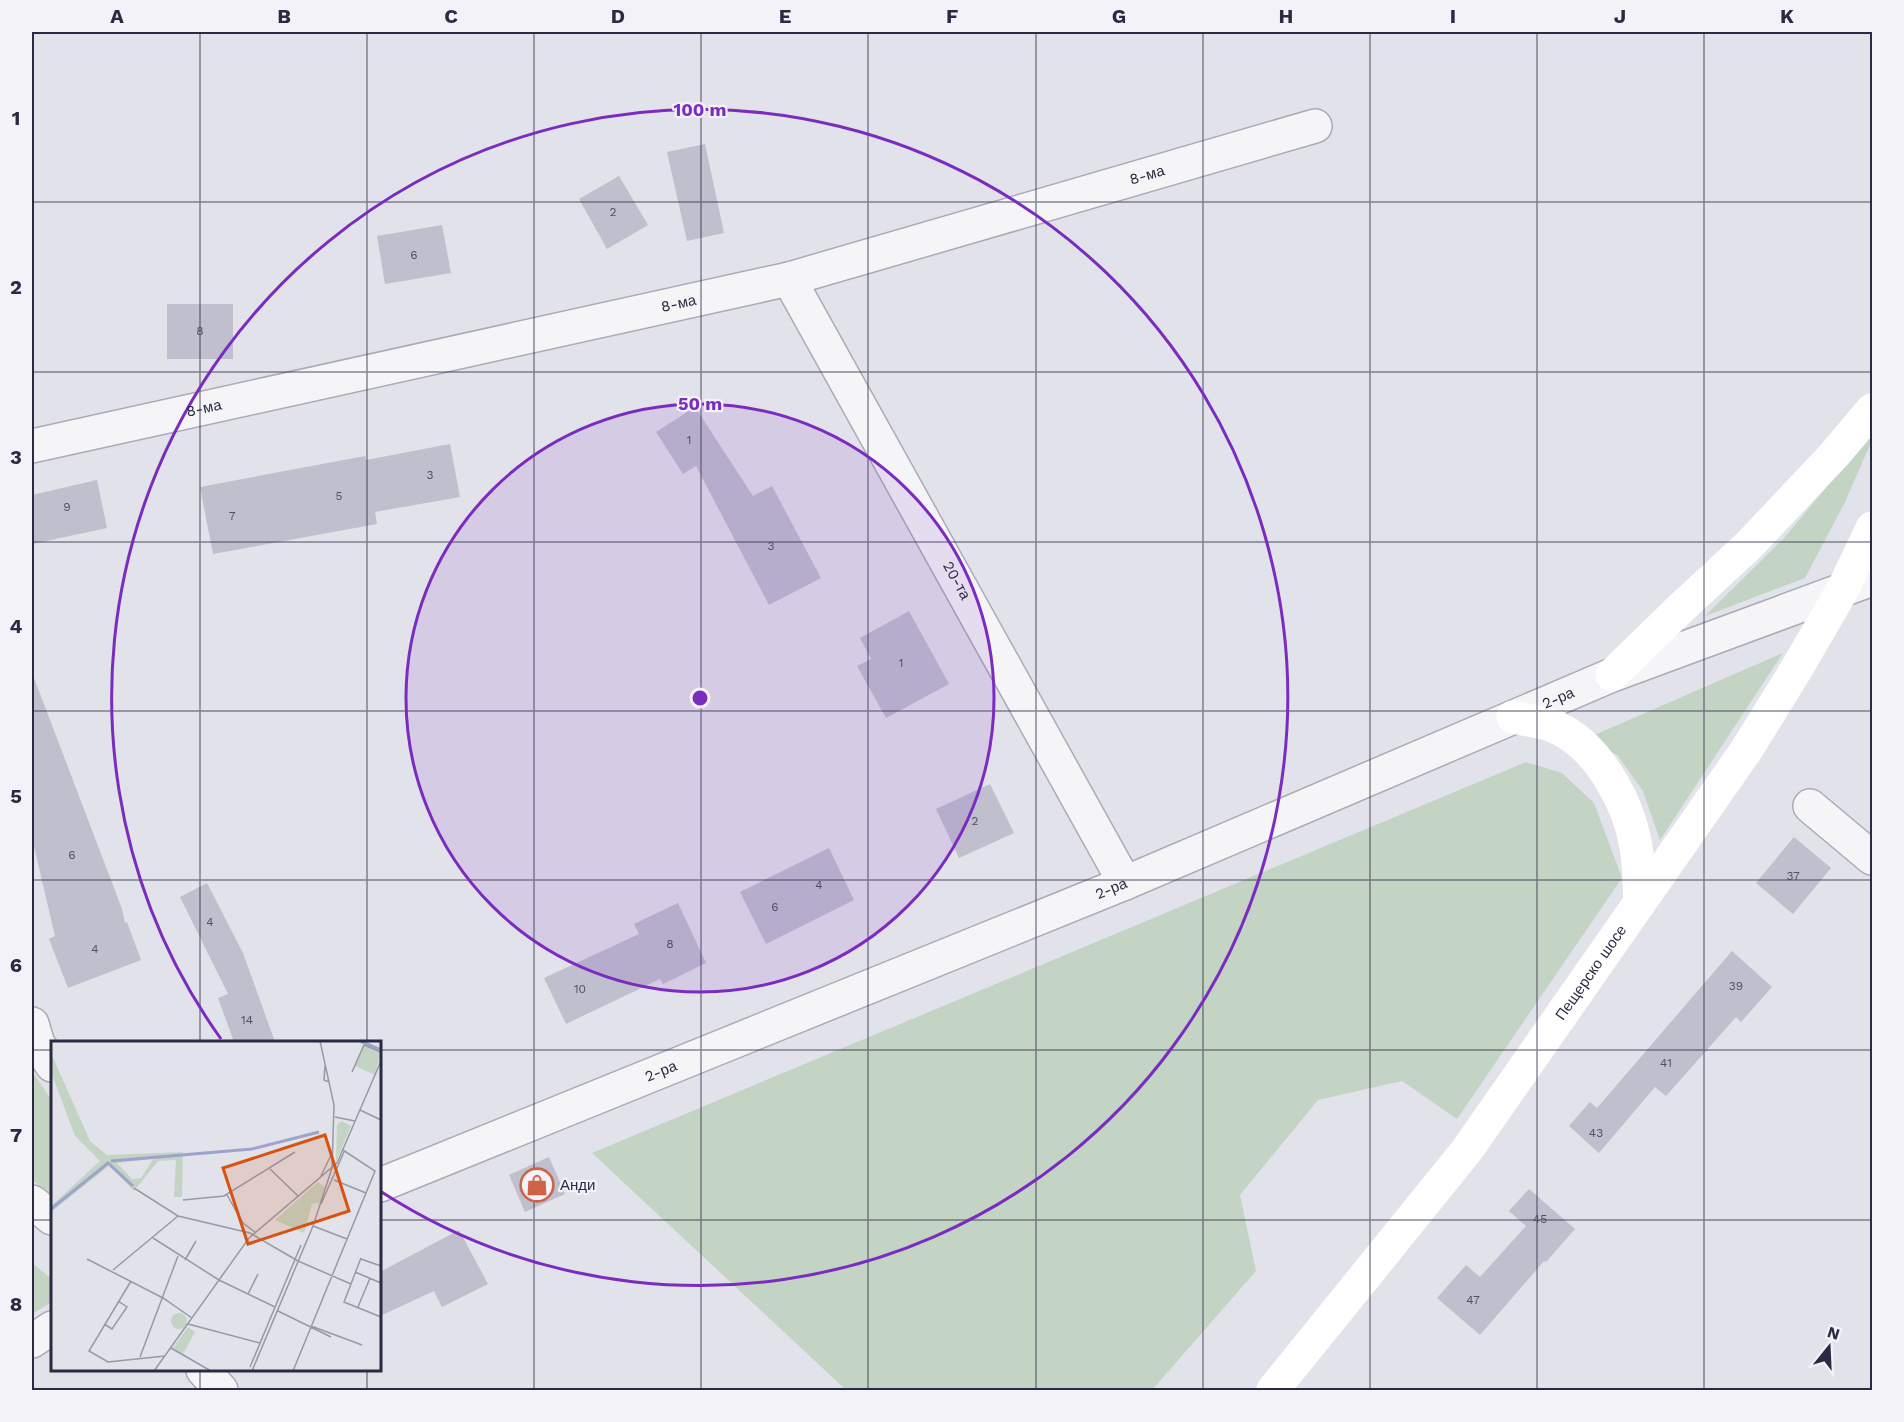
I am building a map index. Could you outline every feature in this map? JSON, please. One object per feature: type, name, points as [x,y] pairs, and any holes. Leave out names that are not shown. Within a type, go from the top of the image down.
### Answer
[{"type":"main road","points":[[1612,675],[1749,545],[1834,455],[1872,410]]},
{"type":"main road","name":"Пещерско шосе","points":[[1273,1390],[1467,1150],[1747,749],[1797,668],[1858,584],[1872,528]]},
{"type":"main road","points":[[1513,717],[1554,727],[1575,740],[1595,759],[1611,781],[1623,805],[1636,845],[1640,902]]},
{"type":"street","name":"8-ма","points":[[32,446],[789,279],[1315,126]]},
{"type":"street","name":"20-та","points":[[789,279],[1125,883]]},
{"type":"street","name":"2-ра","points":[[381,1185],[1125,883],[1612,675],[1858,584]]},
{"type":"street","points":[[1810,806],[1872,858]]},
{"type":"street","points":[[32,1024],[38,1044],[51,1064]]},
{"type":"street","points":[[32,1202],[51,1217]]},
{"type":"street","points":[[32,1341],[51,1329]]},
{"type":"street","points":[[203,1371],[221,1390]]},
{"type":"green space","points":[[1872,432],[1872,440],[1845,502],[1805,578],[1705,616],[1785,537]]},
{"type":"green space","points":[[1783,653],[1660,840],[1643,791],[1617,755],[1585,739]]},
{"type":"green space","points":[[1526,762],[1562,773],[1594,803],[1622,878],[1457,1119],[1402,1081],[1318,1100],[1240,1195],[1256,1271],[1152,1390],[846,1390],[592,1153]]},
{"type":"green space","points":[[32,1071],[51,1100],[51,1194],[32,1180]]},
{"type":"green space","points":[[32,1263],[51,1278],[51,1303],[32,1314]]},
{"type":"building","points":[[705,144],[724,233],[687,241],[667,152]]},
{"type":"building","points":[[619,176],[648,225],[607,249],[579,199]]},
{"type":"building","points":[[442,225],[451,273],[385,284],[377,236]]},
{"type":"building","points":[[167,304],[233,304],[233,359],[167,359]]},
{"type":"building","points":[[695,407],[753,496],[772,486],[821,578],[769,605],[696,466],[683,474],[656,432]]},
{"type":"building","points":[[450,444],[460,497],[375,512],[377,524],[213,554],[200,487],[365,456],[366,460]]},
{"type":"building","points":[[97,480],[107,528],[32,544],[32,495]]},
{"type":"building","points":[[909,611],[949,684],[886,718],[857,666],[871,659],[860,638]]},
{"type":"building","points":[[34,678],[122,909],[125,923],[127,922],[141,960],[68,988],[49,939],[55,936],[32,838],[32,679]]},
{"type":"building","points":[[990,784],[1014,833],[959,858],[936,809]]},
{"type":"building","points":[[1794,837],[1831,868],[1793,914],[1756,883]]},
{"type":"building","points":[[829,848],[854,900],[766,944],[740,892]]},
{"type":"building","points":[[207,883],[243,953],[275,1041],[234,1041],[218,998],[228,994],[180,897]]},
{"type":"building","points":[[678,903],[706,963],[663,984],[660,979],[566,1024],[544,978],[639,934],[634,924]]},
{"type":"building","points":[[1732,951],[1772,987],[1741,1022],[1736,1017],[1666,1096],[1655,1087],[1599,1153],[1569,1126],[1590,1102],[1597,1108]]},
{"type":"building","name":"Анди","points":[[549,1157],[565,1194],[525,1212],[509,1175]]},
{"type":"building","points":[[1529,1189],[1575,1229],[1480,1335],[1437,1298],[1466,1265],[1480,1277],[1526,1226],[1509,1211]]},
{"type":"building","points":[[459,1230],[488,1284],[442,1307],[434,1291],[381,1316],[381,1271]]},
{"type":"place","name":"Анди","points":[[537,1185]]}]
